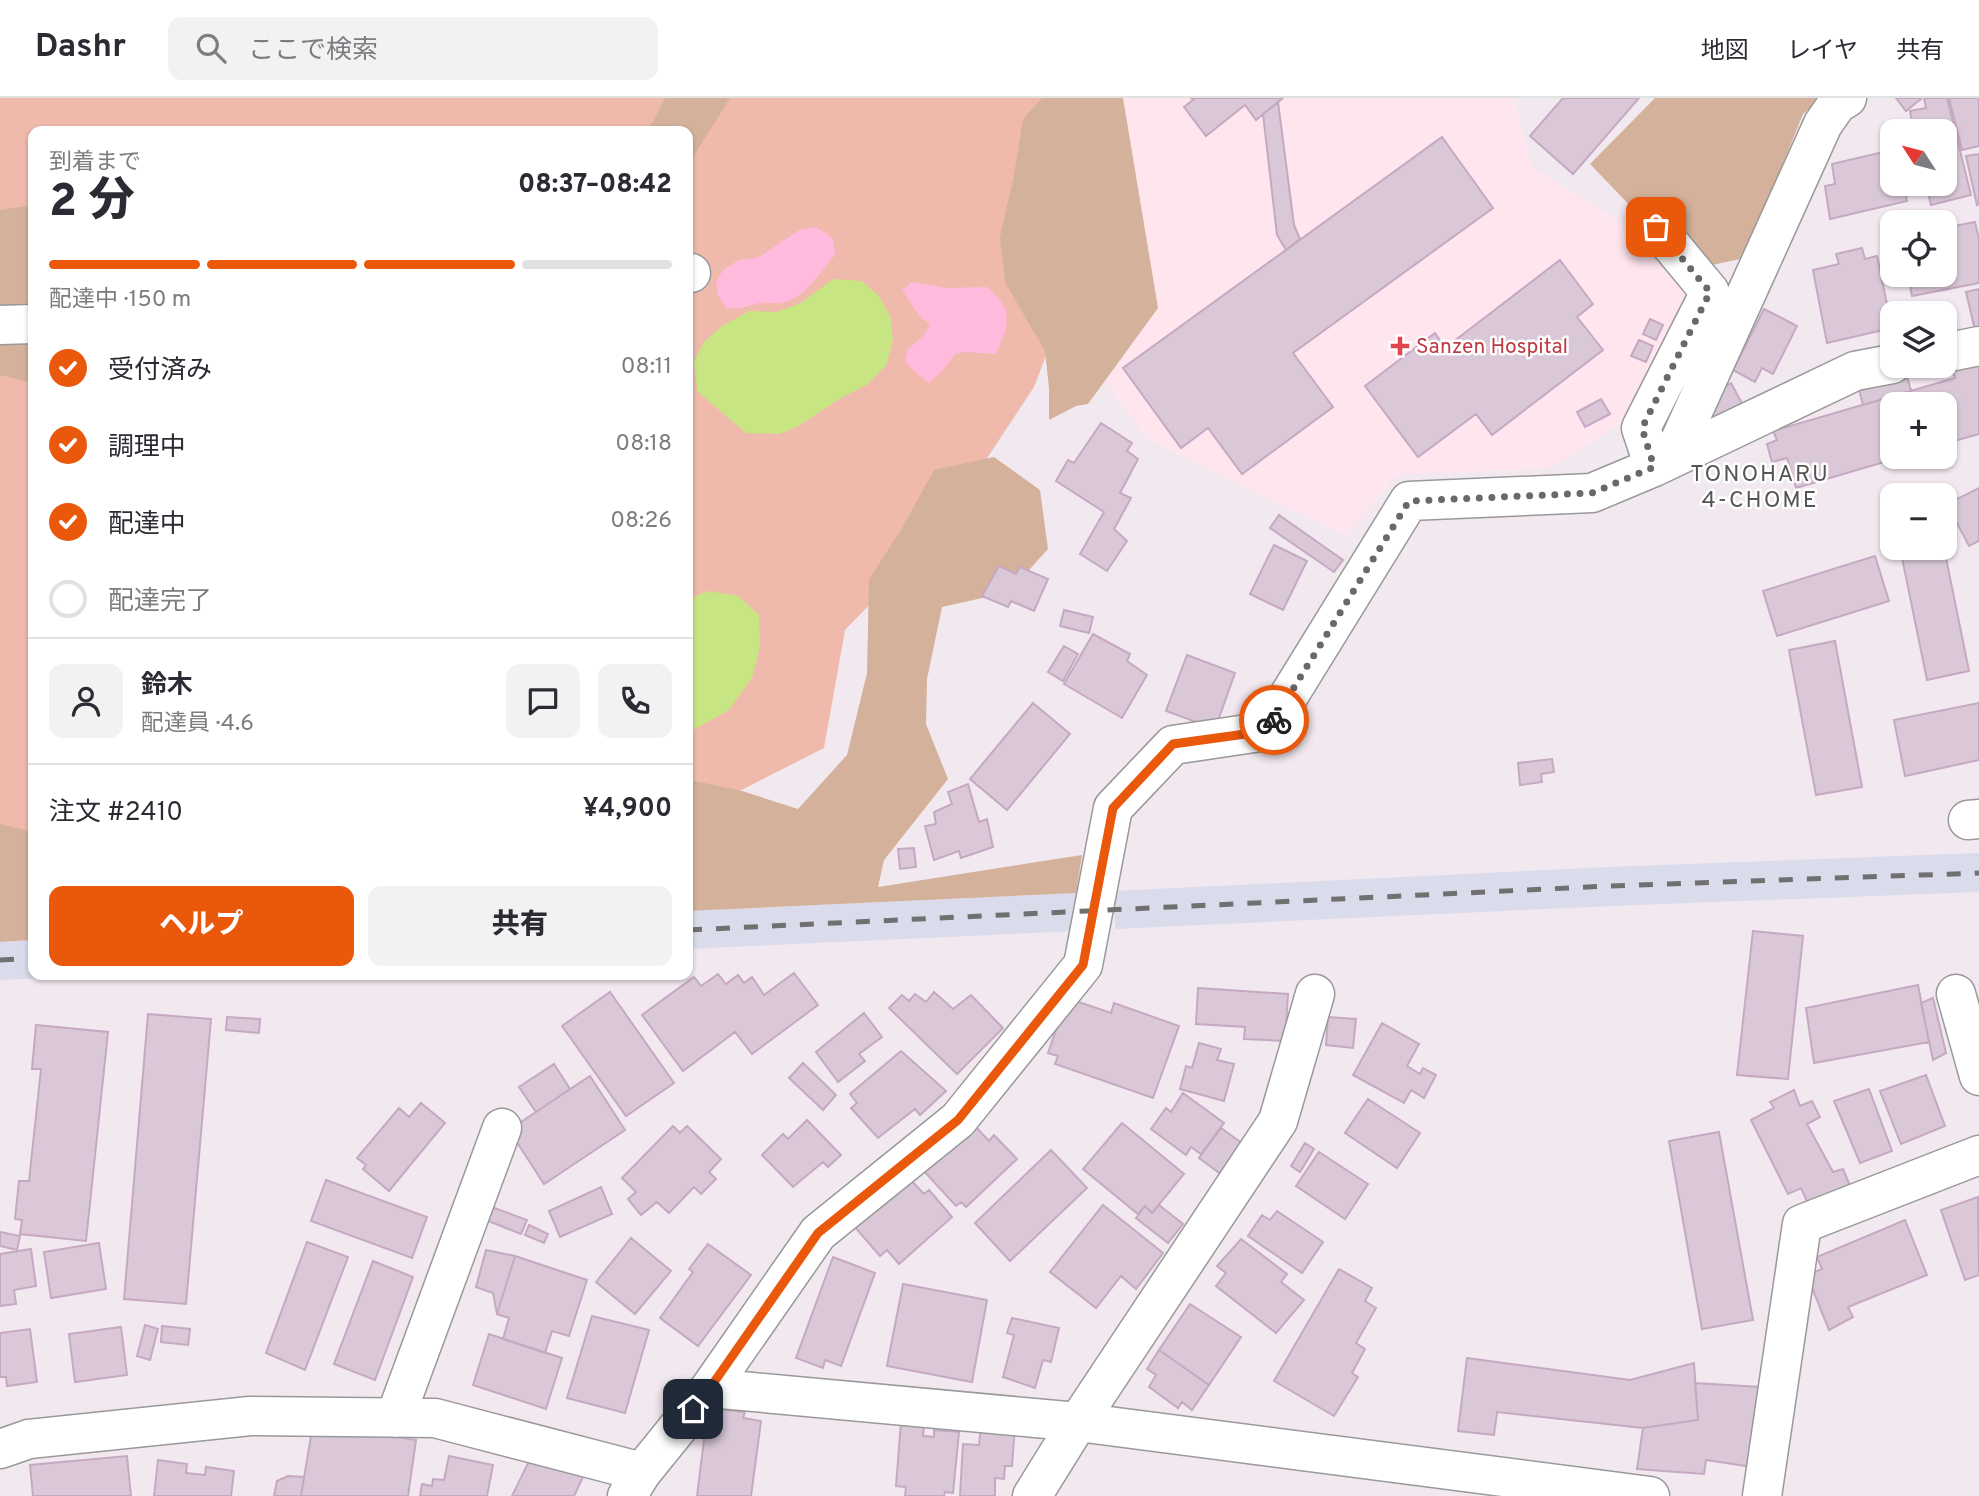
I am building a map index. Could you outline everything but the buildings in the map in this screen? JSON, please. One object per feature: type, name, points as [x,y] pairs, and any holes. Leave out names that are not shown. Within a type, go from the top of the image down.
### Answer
[{"type":"street","points":[[1663,462],[1823,124],[1838,104],[1847,98]]},
{"type":"street","points":[[1656,227],[1710,292],[1642,428],[1663,462]]},
{"type":"street","points":[[0,326],[28,324]]},
{"type":"street","points":[[1957,350],[1979,346]]},
{"type":"street","points":[[0,1449],[29,1439],[250,1416],[435,1418],[634,1484],[710,1388],[818,1233],[958,1120],[1083,965],[1113,808],[1173,744],[1267,731],[1409,501],[1592,493],[1855,371],[1880,366]]},
{"type":"street","points":[[1032,1496],[1077,1422],[1278,1121],[1315,994]]},
{"type":"street","points":[[1956,994],[1979,1076]]},
{"type":"street","points":[[395,1418],[502,1128]]},
{"type":"street","points":[[1762,1496],[1802,1223],[1979,1155]]},
{"type":"street","points":[[710,1388],[1077,1422],[1650,1496]]},
{"type":"shaded area","points":[[0,98],[1055,98],[1052,340],[1034,387],[935,537],[845,630],[824,748],[706,808],[693,809],[693,126],[28,126],[28,842],[0,843]]},
{"type":"shaded area","points":[[665,98],[730,98],[693,157],[693,126],[651,126]]},
{"type":"shaded area","points":[[1042,98],[1123,98],[1158,308],[1088,404],[1076,406],[1049,420],[1045,351],[1005,282],[1000,237],[1023,119]]},
{"type":"shaded area","name":"Sanzen Hospital","points":[[1123,98],[1514,98],[1532,167],[1616,219],[1682,286],[1689,309],[1624,421],[1551,468],[1396,475],[1346,536],[1149,440],[1105,383],[1158,308]]},
{"type":"shaded area","points":[[1655,98],[1822,98],[1803,114],[1745,258],[1712,265],[1639,215],[1590,164]]},
{"type":"shaded area","points":[[28,206],[28,382],[0,375],[0,210]]},
{"type":"shaded area","points":[[994,457],[1040,490],[1048,549],[1009,592],[942,607],[927,679],[926,724],[948,779],[884,860],[878,887],[1082,855],[1076,893],[693,911],[693,782],[742,791],[798,809],[847,755],[867,673],[869,579],[901,530],[934,470]]},
{"type":"shaded area","points":[[0,824],[28,831],[28,940],[0,942]]},
{"type":"shaded area","points":[[1979,853],[1979,892],[1115,929],[1113,891],[1609,867]]},
{"type":"shaded area","points":[[1076,893],[1077,931],[693,949],[693,911]]},
{"type":"shaded area","points":[[28,940],[28,979],[0,980],[0,942]]},
{"type":"sand","points":[[816,227],[833,238],[835,255],[805,290],[781,303],[726,308],[718,295],[716,282],[723,270],[739,260],[757,258],[799,230]]},
{"type":"sand","points":[[912,282],[945,288],[987,287],[1002,303],[1007,318],[996,354],[955,354],[929,383],[916,373],[905,362],[908,349],[923,336],[930,325],[918,314],[902,290]]},
{"type":"green space","points":[[833,279],[862,281],[879,296],[890,316],[893,339],[887,364],[868,384],[839,399],[799,426],[779,434],[746,433],[697,391],[694,361],[704,342],[722,326],[749,311],[776,312],[801,303]]},
{"type":"green space","points":[[707,591],[738,596],[759,615],[760,646],[752,678],[729,710],[693,730],[693,598]]},
{"type":"railway","points":[[693,930],[1610,886],[1979,873]]},
{"type":"railway","points":[[0,960],[28,958]]},
{"type":"way so far","points":[[1274,720],[1409,501],[1592,493],[1654,467],[1642,428],[1710,292],[1656,227]]},
{"type":"place","name":"Sanzen Hospital","points":[[1400,346]]},
{"type":"district","name":"TONOHARU 4-CHOME","points":[[1760,486]]},
{"type":"route","points":[[693,1409],[818,1233],[958,1120],[1083,965],[1113,808],[1173,744],[1267,731],[1274,720]]}]
